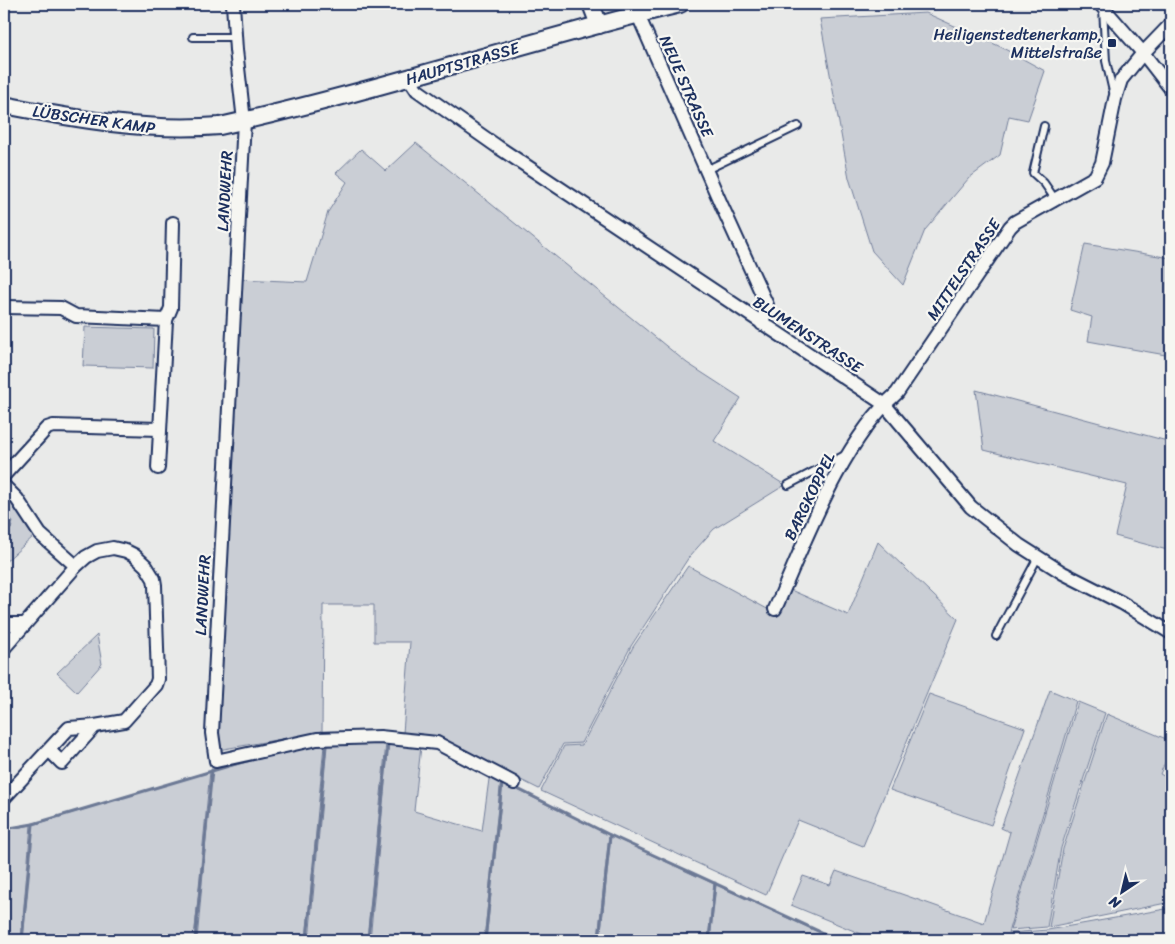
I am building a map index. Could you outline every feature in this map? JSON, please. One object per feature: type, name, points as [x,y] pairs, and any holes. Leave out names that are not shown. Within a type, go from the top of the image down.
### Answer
[{"type":"street","points":[[233,4],[244,121]]},
{"type":"street","points":[[591,4],[599,24]]},
{"type":"street","name":"HAUPTSTRASSE","points":[[244,121],[409,78],[599,24],[680,4]]},
{"type":"street","points":[[1101,6],[1143,53],[1171,89]]},
{"type":"street","name":"NEUE STRASSE","points":[[638,15],[767,305],[762,324]]},
{"type":"street","name":"MITTELSTRASSE","points":[[884,404],[897,393],[1010,227],[1015,222],[1091,180],[1098,171],[1115,100],[1122,80],[1143,53],[1171,24]]},
{"type":"street","name":"BLUMENSTRASSE","points":[[409,78],[417,90],[458,119],[884,404],[970,507],[1038,557],[1063,573],[1122,603],[1171,633]]},
{"type":"street","name":"LÜBSCHER KAMP","points":[[4,105],[78,120],[126,126],[202,128],[244,121]]},
{"type":"street","name":"LANDWEHR","points":[[244,121],[213,723],[216,761],[317,739],[380,737],[437,743],[514,783]]},
{"type":"street","points":[[158,468],[166,320],[171,308],[173,224]]},
{"type":"street","points":[[4,307],[61,308],[76,316],[166,320]]},
{"type":"street","name":"BARGKOPPEL","points":[[775,610],[822,504],[848,453],[884,404]]},
{"type":"street","points":[[4,475],[47,428],[53,426],[159,429]]},
{"type":"street","points":[[4,486],[17,499],[40,534],[76,566]]},
{"type":"street","points":[[4,648],[76,566],[86,557],[97,551],[113,548],[119,549],[134,555],[150,572],[155,585],[158,680],[156,685],[124,721],[69,728],[4,798]]},
{"type":"street","points":[[4,624],[25,624]]},
{"type":"street","points":[[49,750],[62,763],[95,726]]},
{"type":"lane","points":[[1101,6],[1106,61],[1115,100]]},
{"type":"lane","points":[[193,37],[235,37]]},
{"type":"lane","points":[[706,170],[798,126]]},
{"type":"lane","points":[[1044,126],[1033,173],[1055,199]]},
{"type":"lane","points":[[788,485],[848,453]]},
{"type":"lane","points":[[996,636],[1038,557]]},
{"type":"shaded area","points":[[926,13],[1001,47],[1045,71],[1028,120],[1009,116],[1000,155],[969,178],[925,230],[903,285],[872,251],[849,178],[820,19]]},
{"type":"shaded area","points":[[416,143],[687,363],[741,398],[714,441],[785,485],[714,529],[689,557],[631,646],[581,743],[563,744],[539,789],[439,739],[403,733],[410,642],[374,642],[374,605],[323,605],[322,732],[218,750],[214,733],[240,279],[307,282],[328,212],[347,182],[336,173],[361,149],[386,171]]},
{"type":"shaded area","points":[[1085,244],[1171,258],[1171,356],[1088,341],[1092,317],[1070,310]]},
{"type":"shaded area","points":[[85,327],[154,329],[153,368],[83,366]]},
{"type":"shaded area","points":[[976,390],[1171,442],[1171,551],[1115,536],[1127,485],[984,450]]},
{"type":"shaded area","points":[[4,495],[13,505],[33,537],[4,563],[4,533],[11,529],[8,514],[4,509]]},
{"type":"shaded area","points":[[878,542],[958,619],[863,846],[798,820],[766,895],[541,791],[564,746],[582,745],[633,647],[688,566],[771,611],[786,588],[848,615]]},
{"type":"shaded area","points":[[97,635],[102,664],[77,692],[57,673]]},
{"type":"shaded area","points":[[1050,690],[1076,701],[1008,933],[1048,930],[1171,908],[1171,940],[876,940],[791,905],[803,876],[830,885],[836,871],[984,923],[1010,832],[1001,828]]},
{"type":"shaded area","points":[[929,694],[1025,728],[991,825],[890,790]]},
{"type":"shaded area","points":[[1078,702],[1105,713],[1061,848],[1047,927],[1010,930]]},
{"type":"shaded area","points":[[1107,714],[1171,741],[1171,749],[1160,774],[1171,780],[1171,902],[1049,927],[1063,849]]},
{"type":"shaded area","points":[[389,742],[421,746],[414,811],[482,831],[490,772],[501,779],[484,940],[370,940]]},
{"type":"shaded area","points":[[386,743],[367,940],[309,940],[327,746]]},
{"type":"shaded area","points":[[314,745],[324,745],[306,940],[197,940],[212,771]]},
{"type":"shaded area","points":[[210,771],[194,940],[23,940],[33,825]]},
{"type":"shaded area","points":[[503,783],[609,835],[598,940],[486,940]]},
{"type":"shaded area","points":[[31,825],[21,940],[4,940],[4,830]]},
{"type":"shaded area","points":[[611,836],[714,884],[708,940],[600,940]]},
{"type":"shaded area","points":[[716,885],[822,934],[821,940],[710,940]]},
{"type":"water","points":[[4,509],[13,522],[11,529],[4,533]]},
{"type":"waterway","points":[[368,940],[388,742]]},
{"type":"waterway","points":[[307,940],[326,743]]},
{"type":"waterway","points":[[4,829],[33,824],[249,760]]},
{"type":"waterway","points":[[195,940],[212,770]]},
{"type":"waterway","points":[[485,940],[502,782]]},
{"type":"waterway","points":[[514,787],[610,835],[838,940]]},
{"type":"waterway","points":[[22,940],[33,824]]},
{"type":"waterway","points":[[599,940],[610,835]]},
{"type":"waterway","points":[[709,940],[715,883]]},
{"type":"waterway","points":[[823,933],[823,940]]},
{"type":"place","name":"Heiligenstedtenerkamp, Mittelstraße","points":[[1112,43]]}]
